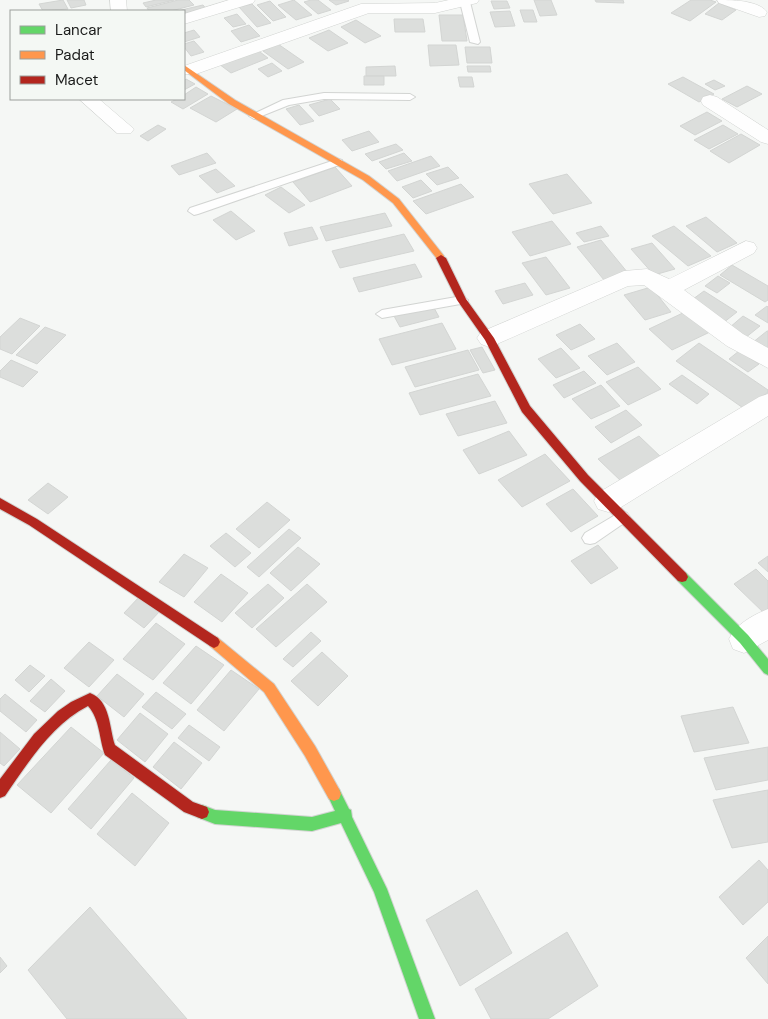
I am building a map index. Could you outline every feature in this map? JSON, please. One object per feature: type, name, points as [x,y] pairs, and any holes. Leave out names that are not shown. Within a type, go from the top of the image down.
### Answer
[{"type":"street","points":[[185,19],[247,0]]},
{"type":"street","points":[[187,69],[367,8],[435,8],[468,1]]},
{"type":"street","points":[[736,2],[759,12]]},
{"type":"street","points":[[187,69],[254,116],[366,178],[396,201],[439,254],[462,300],[489,338],[526,409],[584,478],[744,639],[768,669]]},
{"type":"street","points":[[89,100],[124,129]]},
{"type":"street","points":[[710,102],[768,138]]},
{"type":"street","points":[[667,290],[746,248]]},
{"type":"street","points":[[489,338],[624,279],[647,277],[735,340],[768,359]]},
{"type":"street","points":[[615,509],[768,404]]},
{"type":"street","points":[[0,503],[33,522],[225,649],[269,688],[310,751],[346,815],[380,889],[427,1019]]},
{"type":"street","points":[[744,639],[768,623]]},
{"type":"street","points":[[0,790],[36,744],[69,709],[81,702],[90,700],[102,707],[105,717],[105,743],[110,750],[189,807],[216,817],[312,824],[346,815]]},
{"type":"lane","points":[[468,1],[475,42]]},
{"type":"lane","points":[[254,116],[287,102],[324,96],[410,97]]},
{"type":"lane","points":[[194,211],[338,162]]},
{"type":"lane","points":[[382,314],[462,300]]},
{"type":"lane","points":[[590,538],[615,509]]},
{"type":"building","points":[[63,0],[68,9],[42,10],[39,4]]},
{"type":"building","points":[[67,0],[84,0],[86,5],[71,8]]},
{"type":"building","points":[[156,0],[174,0],[146,7],[143,3]]},
{"type":"building","points":[[178,0],[189,0],[194,5],[175,10],[148,10],[147,8]]},
{"type":"building","points":[[294,0],[312,15],[296,20],[278,5]]},
{"type":"building","points":[[318,0],[331,10],[318,14],[304,2]]},
{"type":"building","points":[[329,0],[348,0],[349,1],[336,5]]},
{"type":"building","points":[[534,0],[551,0],[557,15],[540,16]]},
{"type":"building","points":[[595,0],[623,0],[624,3],[596,2]]},
{"type":"building","points":[[691,0],[710,0],[716,2],[690,21],[671,13]]},
{"type":"building","points":[[270,1],[286,17],[273,21],[257,5]]},
{"type":"building","points":[[491,1],[507,1],[510,8],[494,9]]},
{"type":"building","points":[[719,3],[736,10],[722,20],[705,14]]},
{"type":"building","points":[[252,4],[271,23],[257,27],[239,7]]},
{"type":"building","points":[[203,5],[208,11],[185,18],[185,10],[181,10]]},
{"type":"building","points":[[520,10],[533,10],[537,22],[524,22]]},
{"type":"building","points":[[510,11],[515,26],[495,27],[490,12]]},
{"type":"building","points":[[237,14],[246,24],[233,27],[224,18]]},
{"type":"building","points":[[439,15],[463,15],[467,41],[442,41]]},
{"type":"building","points":[[394,19],[423,19],[425,32],[395,32]]},
{"type":"building","points":[[356,20],[381,36],[365,43],[341,27]]},
{"type":"building","points":[[249,25],[260,36],[241,42],[231,31]]},
{"type":"building","points":[[194,30],[200,37],[185,42],[185,33]]},
{"type":"building","points":[[329,30],[348,43],[328,51],[309,38]]},
{"type":"building","points":[[194,41],[204,52],[191,56],[185,48],[185,44]]},
{"type":"building","points":[[278,44],[304,62],[288,69],[263,51]]},
{"type":"building","points":[[428,45],[456,45],[459,65],[430,66]]},
{"type":"building","points":[[465,47],[490,47],[492,63],[467,63]]},
{"type":"building","points":[[256,49],[268,58],[231,73],[219,64]]},
{"type":"building","points":[[272,63],[282,71],[268,77],[258,69]]},
{"type":"building","points":[[395,66],[396,76],[366,76],[366,67]]},
{"type":"building","points":[[467,66],[490,66],[491,72],[468,72]]},
{"type":"building","points":[[364,76],[384,76],[384,85],[364,85]]},
{"type":"building","points":[[458,77],[472,77],[474,87],[460,87]]},
{"type":"building","points":[[683,77],[714,94],[699,102],[668,84]]},
{"type":"building","points":[[186,79],[195,84],[185,89]]},
{"type":"building","points":[[714,80],[725,86],[715,90],[705,84]]},
{"type":"building","points":[[747,86],[762,94],[737,107],[722,99]]},
{"type":"building","points":[[196,87],[208,94],[183,109],[171,102],[185,100],[185,94]]},
{"type":"building","points":[[211,96],[237,109],[216,122],[190,108]]},
{"type":"building","points":[[330,99],[340,109],[319,116],[309,105]]},
{"type":"building","points":[[299,105],[314,121],[300,125],[286,109]]},
{"type":"building","points":[[707,112],[722,121],[695,135],[680,126]]},
{"type":"building","points":[[158,125],[166,129],[148,141],[140,136]]},
{"type":"building","points":[[723,125],[738,134],[709,149],[694,140]]},
{"type":"building","points":[[369,131],[379,142],[352,151],[342,140]]},
{"type":"building","points":[[741,134],[760,145],[729,163],[710,151]]},
{"type":"building","points":[[396,144],[403,150],[372,161],[365,154]]},
{"type":"building","points":[[207,153],[216,163],[179,175],[171,166]]},
{"type":"building","points":[[404,153],[412,161],[386,169],[379,162]]},
{"type":"building","points":[[431,156],[440,166],[397,181],[388,171]]},
{"type":"building","points":[[335,167],[352,186],[310,202],[293,182]]},
{"type":"building","points":[[448,167],[459,178],[437,185],[426,174]]},
{"type":"building","points":[[216,169],[235,186],[217,193],[199,176]]},
{"type":"building","points":[[567,174],[592,203],[553,214],[529,184]]},
{"type":"building","points":[[421,180],[432,191],[413,198],[402,187]]},
{"type":"building","points":[[461,184],[474,197],[426,214],[413,201]]},
{"type":"building","points":[[281,187],[305,205],[289,213],[265,195]]},
{"type":"building","points":[[231,211],[255,231],[236,240],[213,220]]},
{"type":"building","points":[[385,213],[392,226],[326,241],[320,227]]},
{"type":"building","points":[[706,217],[737,243],[717,252],[686,226]]},
{"type":"building","points":[[552,221],[571,244],[530,256],[512,232]]},
{"type":"building","points":[[601,226],[609,236],[584,242],[576,233]]},
{"type":"building","points":[[674,226],[711,256],[688,266],[652,236]]},
{"type":"building","points":[[312,227],[318,239],[289,246],[284,233]]},
{"type":"building","points":[[404,234],[414,251],[340,268],[332,251]]},
{"type":"building","points":[[601,240],[628,273],[604,280],[577,247]]},
{"type":"building","points":[[652,243],[675,269],[654,275],[631,249]]},
{"type":"building","points":[[546,257],[570,288],[546,295],[522,263]]},
{"type":"building","points":[[415,264],[422,277],[359,292],[353,278]]},
{"type":"building","points":[[732,265],[768,286],[768,300],[765,302],[720,275]]},
{"type":"building","points":[[718,276],[730,283],[717,293],[705,286]]},
{"type":"building","points":[[525,283],[533,295],[503,304],[495,291]]},
{"type":"building","points":[[651,287],[671,312],[645,320],[624,295]]},
{"type":"building","points":[[704,291],[737,312],[723,323],[689,302]]},
{"type":"building","points":[[433,306],[439,317],[400,327],[394,316]]},
{"type":"building","points":[[768,307],[768,323],[755,315]]},
{"type":"building","points":[[687,311],[710,332],[672,350],[649,329]]},
{"type":"building","points":[[743,316],[760,326],[745,338],[729,328]]},
{"type":"building","points":[[20,318],[40,326],[12,354],[0,349],[0,337]]},
{"type":"building","points":[[442,323],[456,349],[392,365],[379,339]]},
{"type":"building","points":[[580,324],[595,339],[571,350],[556,335]]},
{"type":"building","points":[[45,327],[66,335],[37,364],[16,355]]},
{"type":"building","points":[[768,331],[768,353],[752,343]]},
{"type":"building","points":[[617,343],[635,362],[607,375],[588,356]]},
{"type":"building","points":[[699,343],[768,390],[768,392],[746,410],[676,361]]},
{"type":"building","points":[[482,347],[495,370],[483,373],[470,350]]},
{"type":"building","points":[[561,348],[580,368],[556,378],[538,359]]},
{"type":"building","points":[[468,350],[479,370],[415,387],[405,367]]},
{"type":"building","points":[[739,351],[759,364],[748,372],[729,359]]},
{"type":"building","points":[[11,360],[38,372],[23,387],[0,377],[0,371]]},
{"type":"building","points":[[638,367],[661,389],[628,405],[606,382]]},
{"type":"building","points":[[584,371],[596,383],[564,398],[553,385]]},
{"type":"building","points":[[478,374],[491,396],[420,415],[409,393]]},
{"type":"building","points":[[682,375],[709,394],[697,404],[669,384]]},
{"type":"building","points":[[601,385],[620,406],[591,419],[572,399]]},
{"type":"building","points":[[495,401],[507,423],[458,436],[446,414]]},
{"type":"building","points":[[626,410],[642,425],[611,443],[595,427]]},
{"type":"building","points":[[509,431],[527,455],[479,474],[463,450]]},
{"type":"building","points":[[639,436],[663,459],[623,483],[598,459]]},
{"type":"building","points":[[545,454],[570,481],[522,507],[498,480]]},
{"type":"building","points":[[48,483],[68,497],[48,514],[28,500]]},
{"type":"building","points":[[573,489],[598,516],[571,532],[546,504]]},
{"type":"building","points":[[267,502],[290,520],[259,548],[236,529]]},
{"type":"building","points":[[289,529],[301,538],[259,577],[247,567]]},
{"type":"building","points":[[226,533],[251,553],[235,567],[210,546]]},
{"type":"building","points":[[598,545],[618,568],[591,584],[571,561]]},
{"type":"building","points":[[298,547],[320,564],[291,591],[270,573]]},
{"type":"building","points":[[184,554],[208,568],[184,597],[159,582]]},
{"type":"building","points":[[768,556],[768,572],[758,563]]},
{"type":"building","points":[[756,569],[768,581],[768,617],[734,584]]},
{"type":"building","points":[[221,574],[248,593],[222,622],[194,602]]},
{"type":"building","points":[[268,584],[284,598],[252,628],[235,613]]},
{"type":"building","points":[[307,584],[327,602],[276,647],[256,629]]},
{"type":"building","points":[[140,596],[161,610],[144,628],[124,613]]},
{"type":"building","points":[[156,623],[185,644],[153,680],[123,659]]},
{"type":"building","points":[[311,632],[321,641],[293,667],[283,659]]},
{"type":"building","points":[[89,642],[114,660],[89,687],[64,668]]},
{"type":"building","points":[[196,646],[224,665],[191,704],[163,683]]},
{"type":"building","points":[[322,652],[348,676],[318,706],[291,681]]},
{"type":"building","points":[[30,665],[45,676],[29,692],[15,680]]},
{"type":"building","points":[[231,670],[259,689],[224,731],[197,710]]},
{"type":"building","points":[[117,674],[144,694],[124,717],[97,696]]},
{"type":"building","points":[[51,679],[65,691],[45,712],[30,701]]},
{"type":"building","points":[[156,692],[186,714],[172,729],[142,707]]},
{"type":"building","points":[[5,694],[37,720],[26,732],[0,711],[0,699]]},
{"type":"building","points":[[733,707],[749,743],[694,752],[681,716]]},
{"type":"building","points":[[140,713],[168,734],[145,762],[117,740]]},
{"type":"building","points":[[189,725],[220,747],[209,761],[178,738]]},
{"type":"building","points":[[71,727],[104,753],[51,813],[17,785]]},
{"type":"building","points":[[0,732],[20,749],[4,766],[0,763]]},
{"type":"building","points":[[174,742],[202,763],[181,789],[153,767]]},
{"type":"building","points":[[768,747],[768,780],[716,790],[704,758]]},
{"type":"building","points":[[111,760],[134,778],[91,829],[68,809]]},
{"type":"building","points":[[768,790],[768,842],[732,848],[713,800]]},
{"type":"building","points":[[132,793],[169,823],[135,866],[97,834]]},
{"type":"building","points":[[759,860],[768,870],[768,902],[743,925],[719,897]]},
{"type":"building","points":[[477,890],[512,953],[460,986],[426,920]]},
{"type":"building","points":[[90,907],[187,1019],[67,1019],[28,970]]},
{"type":"building","points":[[567,932],[598,986],[548,1019],[491,1019],[475,989]]},
{"type":"building","points":[[768,936],[768,984],[746,958]]},
{"type":"building","points":[[0,957],[7,966],[0,973]]},
{"type":"traffic: fast","points":[[682,577],[744,639],[768,669]]},
{"type":"traffic: fast","points":[[334,794],[380,889],[427,1019]]},
{"type":"traffic: fast","points":[[202,812],[215,817],[312,824],[346,815]]},
{"type":"traffic: slow","points":[[185,68],[232,102],[366,178],[396,201],[441,258]]},
{"type":"traffic: slow","points":[[214,642],[269,688],[310,751],[334,794]]},
{"type":"traffic: jam","points":[[441,258],[462,300],[489,338],[526,409],[584,478],[682,577]]},
{"type":"traffic: jam","points":[[0,503],[33,522],[214,642]]},
{"type":"traffic: jam","points":[[0,791],[50,726],[75,706],[90,699],[100,711],[110,750],[189,807],[202,812]]}]
